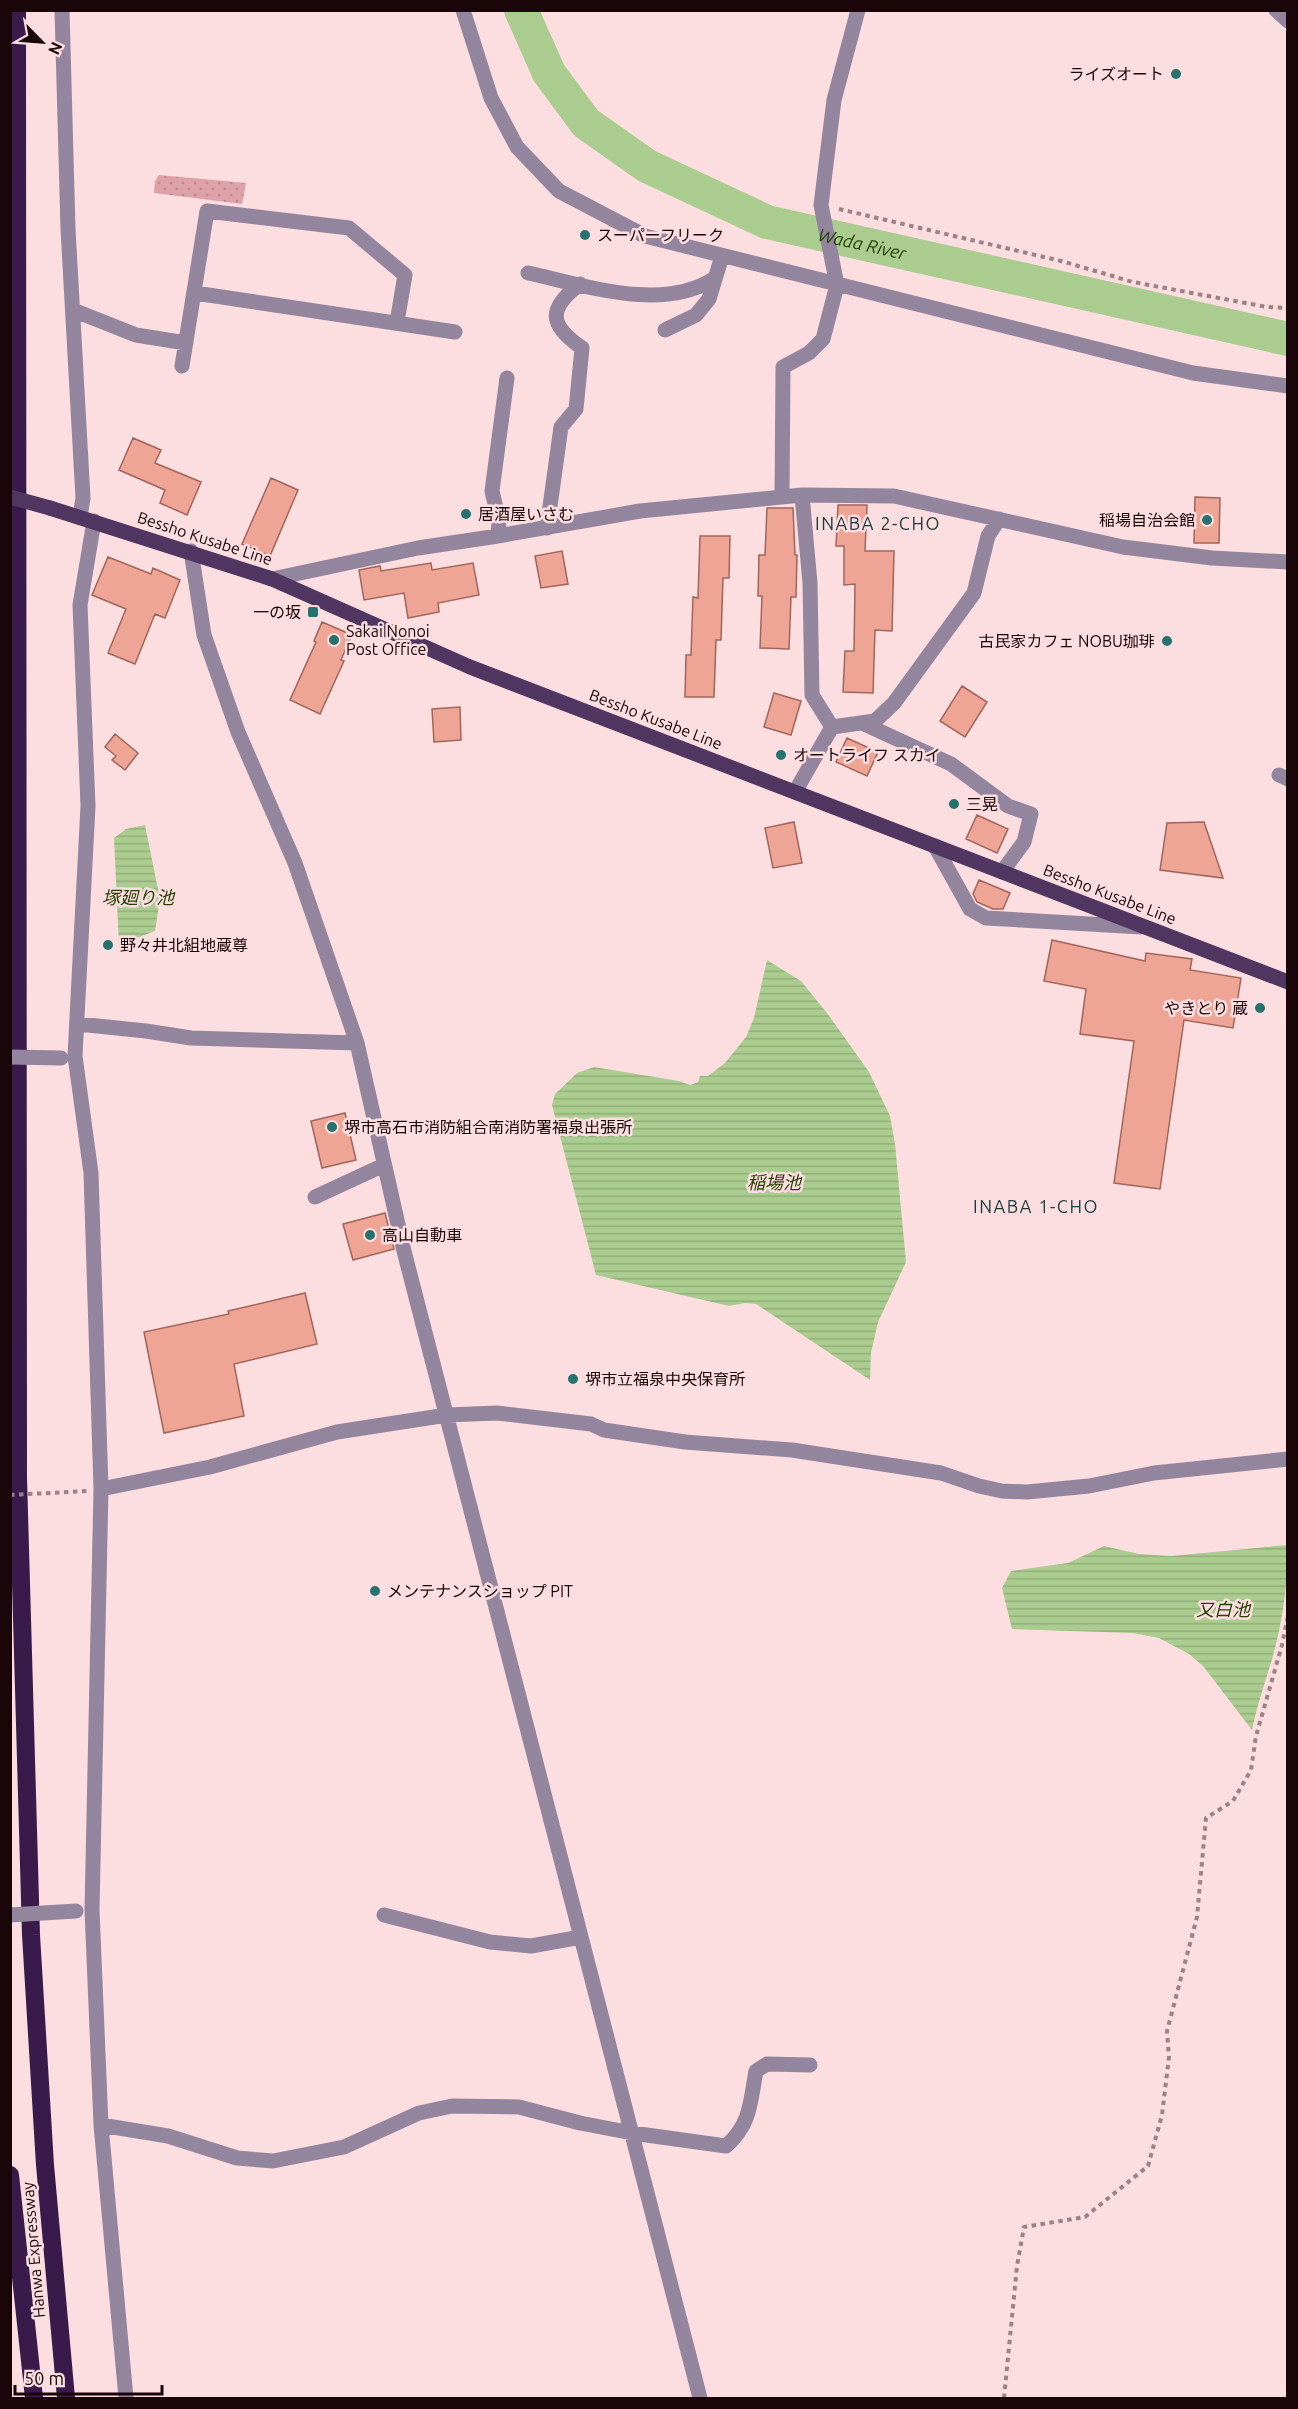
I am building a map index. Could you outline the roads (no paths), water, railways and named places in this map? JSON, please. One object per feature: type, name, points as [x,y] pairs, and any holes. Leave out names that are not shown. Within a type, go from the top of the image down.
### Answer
[{"type":"highway","name":"Hanwa Expressway","points":[[17,10],[18,1478],[31,1935],[45,2165],[66,2398]]},
{"type":"highway","name":"Hanwa Expressway","points":[[10,2175],[34,2398]]},
{"type":"main road","name":"Bessho Kusabe Line","points":[[10,496],[191,551],[272,579],[470,667],[1287,982]]},
{"type":"street","points":[[62,10],[72,310],[83,498],[87,519],[80,604],[87,806],[78,1024],[68,1057],[91,1173],[95,1490],[92,1910],[102,2124],[126,2398]]},
{"type":"street","points":[[463,10],[490,98],[517,147],[559,191],[645,236],[1192,373],[1287,386]]},
{"type":"street","points":[[782,495],[783,367],[809,353],[823,339],[837,285],[821,205],[834,100],[858,10]]},
{"type":"street","points":[[1276,10],[1287,21]]},
{"type":"street","points":[[182,366],[207,211],[348,228],[405,275],[397,321]]},
{"type":"street","points":[[665,330],[696,315],[709,299],[722,256]]},
{"type":"street","points":[[528,273],[628,294],[687,292],[715,278]]},
{"type":"street","points":[[547,528],[561,427],[576,409],[582,348],[564,335],[558,325],[558,309],[561,299],[580,284]]},
{"type":"street","points":[[195,293],[397,321],[455,332]]},
{"type":"street","points":[[72,310],[136,335],[186,344]]},
{"type":"street","points":[[498,536],[499,521],[492,491],[507,378]]},
{"type":"street","points":[[272,579],[418,548],[640,511],[782,495],[894,496],[1123,547],[1212,558],[1287,562]]},
{"type":"street","points":[[802,495],[810,583],[812,694],[832,727]]},
{"type":"street","points":[[832,727],[875,722],[894,703],[974,593],[988,536],[999,519]]},
{"type":"street","points":[[191,551],[204,635],[238,732],[295,863],[357,1043],[404,1251],[700,2398]]},
{"type":"street","points":[[862,723],[951,764],[1008,806],[1031,814],[1024,842],[1002,872]]},
{"type":"street","points":[[795,792],[832,727]]},
{"type":"street","points":[[935,846],[970,909],[986,918],[1145,927]]},
{"type":"street","points":[[78,1024],[191,1038],[357,1043]]},
{"type":"street","points":[[10,1057],[68,1057]]},
{"type":"street","points":[[315,1197],[384,1165]]},
{"type":"street","points":[[95,1490],[210,1467],[337,1432],[447,1415],[497,1413],[591,1424],[604,1430],[685,1442],[792,1450],[941,1473],[1002,1491],[1027,1492],[1089,1486],[1154,1473],[1287,1459]]},
{"type":"street","points":[[10,1915],[92,1910]]},
{"type":"street","points":[[384,1915],[490,1942],[531,1947],[582,1937]]},
{"type":"street","points":[[102,2124],[168,2136],[237,2158],[273,2162],[344,2147],[419,2113],[452,2106],[519,2107],[580,2123],[632,2133],[726,2146],[739,2134],[747,2121],[756,2071],[767,2064],[810,2065]]},
{"type":"water","name":"塚廻り池","points":[[145,825],[160,899],[155,931],[119,945],[114,838],[126,829]]},
{"type":"water","name":"稲場池","points":[[767,960],[801,981],[827,1013],[869,1072],[890,1116],[895,1144],[906,1262],[878,1322],[871,1353],[870,1380],[756,1304],[745,1303],[729,1306],[596,1275],[552,1105],[555,1094],[577,1073],[594,1067],[679,1081],[690,1085],[698,1082],[700,1076],[708,1076],[725,1063],[746,1037],[754,1018]]},
{"type":"water","name":"又白池","points":[[1287,1545],[1286,1583],[1281,1619],[1252,1730],[1203,1666],[1189,1654],[1159,1638],[1133,1633],[1012,1629],[1002,1588],[1011,1571],[1068,1563],[1104,1546],[1139,1554],[1171,1556]]},
{"type":"waterway","name":"Wada River","points":[[521,10],[549,73],[586,123],[647,166],[767,222],[1288,339]]},
{"type":"place","name":"ライズオート","points":[[1176,74]]},
{"type":"place","name":"スーパーフリーク","points":[[585,235]]},
{"type":"place","name":"居酒屋いさむ","points":[[466,514]]},
{"type":"place","name":"稲場自治会館","points":[[1207,520]]},
{"type":"place","name":"一の坂","points":[[313,612]]},
{"type":"place","name":"Sakai Nonoi Post Office","points":[[334,640]]},
{"type":"place","name":"古民家カフェ NOBU珈琲","points":[[1167,641]]},
{"type":"place","name":"オートライフ スカイ","points":[[781,755]]},
{"type":"place","name":"三晃","points":[[954,804]]},
{"type":"place","name":"野々井北組地蔵尊","points":[[108,945]]},
{"type":"place","name":"やきとり 蔵","points":[[1260,1008]]},
{"type":"place","name":"堺市高石市消防組合南消防署福泉出張所","points":[[332,1127]]},
{"type":"place","name":"高山自動車","points":[[370,1235]]},
{"type":"place","name":"堺市立福泉中央保育所","points":[[573,1379]]},
{"type":"place","name":"メンテナンスショップ PIT","points":[[375,1591]]},
{"type":"district","name":"INABA 2-CHO","points":[[878,523]]},
{"type":"district","name":"INABA 1-CHO","points":[[1036,1206]]}]
